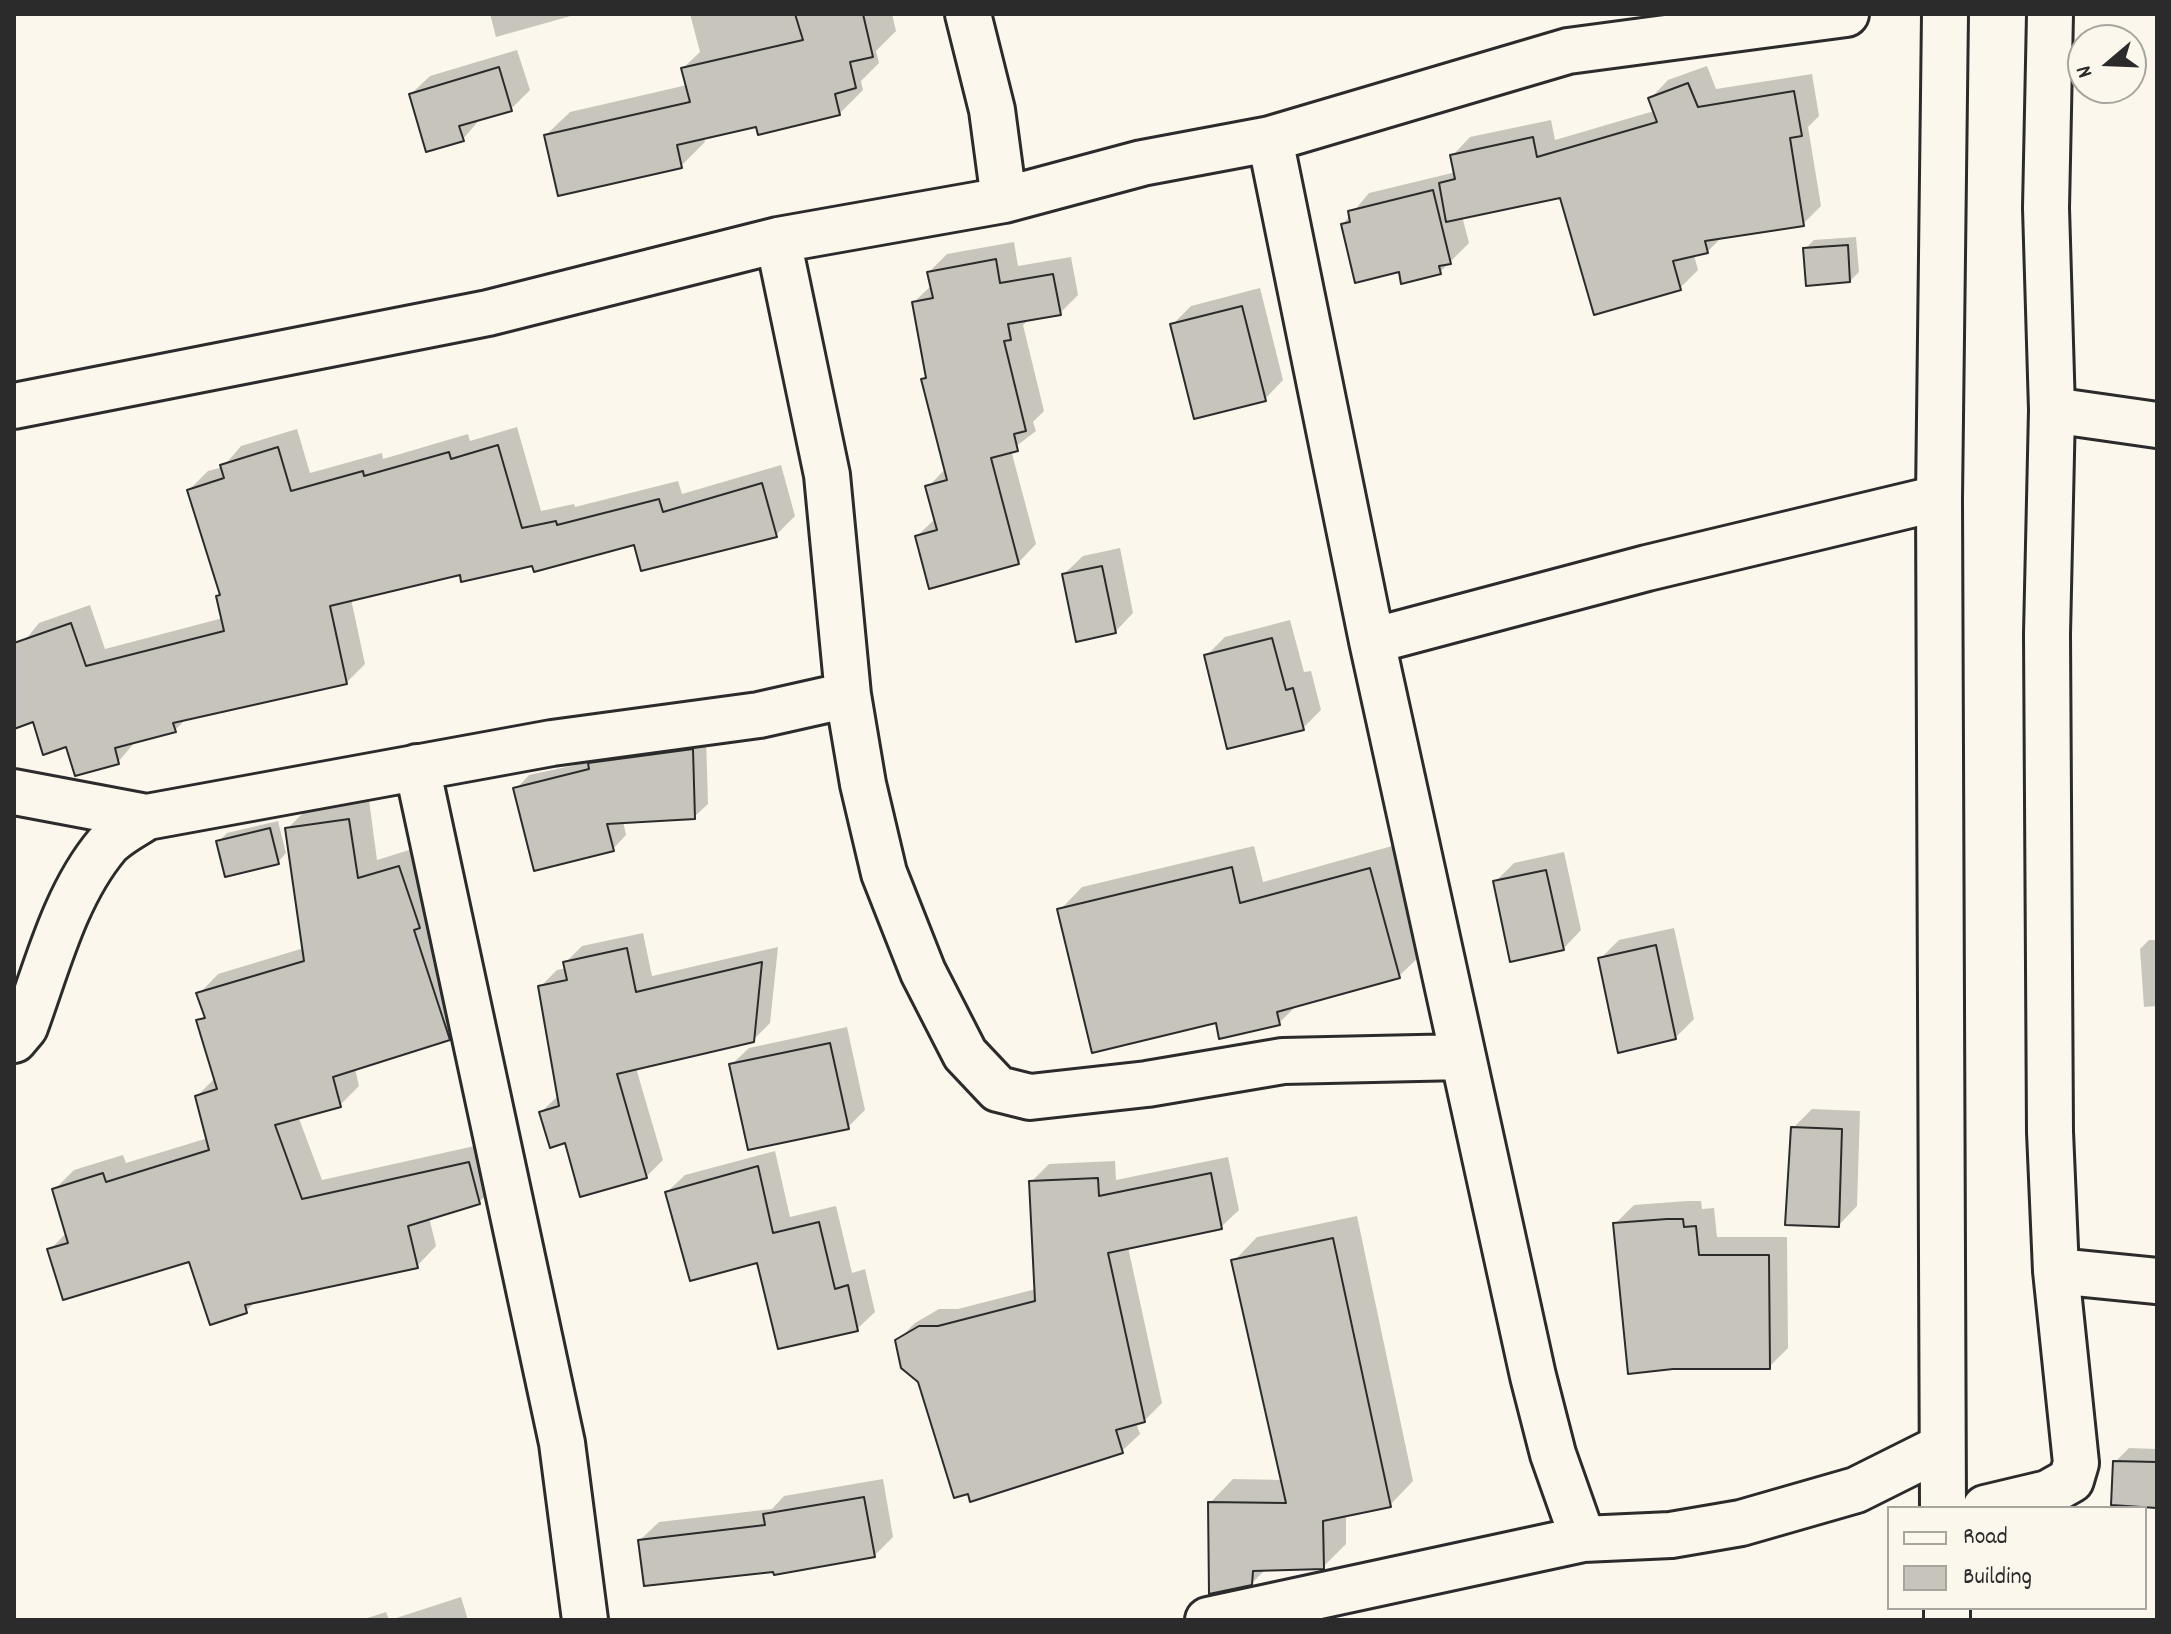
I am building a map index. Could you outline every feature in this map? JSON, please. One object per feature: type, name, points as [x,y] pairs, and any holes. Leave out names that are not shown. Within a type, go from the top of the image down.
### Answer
[{"type":"street","points":[[968,14],[992,110],[1004,200]]},
{"type":"street","points":[[14,406],[488,313],[778,240],[1004,200],[1142,163],[1270,139],[1568,51],[1846,14]]},
{"type":"street","points":[[1943,1506],[1939,498],[1945,14]]},
{"type":"street","points":[[1993,1506],[2048,1493],[2071,1480],[2076,1463],[2056,1271],[2050,1132],[2047,634],[2052,410],[2046,208],[2050,14]]},
{"type":"street","points":[[1270,139],[1372,641],[1536,1389],[1553,1454],[1583,1539]]},
{"type":"street","points":[[778,240],[827,475],[848,695],[863,784],[884,873],[923,972],[965,1054],[998,1089],[1030,1097],[1147,1084],[1283,1061],[1463,1057]]},
{"type":"street","points":[[2052,410],[2157,425]]},
{"type":"street","points":[[1372,641],[1601,580],[1939,498]]},
{"type":"street","points":[[14,792],[147,817],[552,743],[759,715],[848,695]]},
{"type":"street","points":[[417,767],[562,1443],[585,1620]]},
{"type":"street","points":[[14,1040],[25,1027],[71,905],[91,868],[109,843],[147,817]]},
{"type":"street","points":[[2056,1271],[2157,1281]]},
{"type":"street","points":[[1208,1620],[1583,1539],[1671,1535],[1741,1523],[1856,1490],[1942,1447]]},
{"type":"building","points":[[795,14],[863,14],[873,57],[850,62],[856,88],[835,94],[840,115],[758,135],[756,127],[677,145],[682,168],[558,196],[544,135],[690,102],[681,68],[803,40]]},
{"type":"building","points":[[499,67],[512,111],[459,126],[464,141],[426,152],[409,94]]},
{"type":"building","points":[[1688,83],[1698,107],[1794,91],[1802,136],[1790,138],[1804,226],[1705,241],[1708,253],[1673,261],[1681,290],[1594,315],[1560,198],[1446,222],[1439,183],[1455,179],[1450,155],[1533,137],[1537,157],[1657,122],[1648,98]]},
{"type":"building","points":[[1433,190],[1451,264],[1439,266],[1441,274],[1401,284],[1399,272],[1355,283],[1341,224],[1350,222],[1348,211]]},
{"type":"building","points":[[1848,245],[1850,282],[1806,286],[1803,248]]},
{"type":"building","points":[[996,259],[1000,283],[1053,274],[1061,315],[1008,324],[1011,340],[1004,341],[1026,431],[1014,434],[1018,451],[991,458],[1019,564],[929,589],[915,536],[937,530],[925,486],[947,480],[921,379],[926,378],[912,302],[933,298],[927,272]]},
{"type":"building","points":[[1242,306],[1266,401],[1194,419],[1170,324]]},
{"type":"building","points":[[498,445],[522,528],[556,521],[557,525],[659,499],[663,512],[762,483],[777,537],[641,571],[634,545],[534,572],[532,566],[461,582],[460,575],[330,606],[347,684],[173,723],[176,732],[115,748],[119,764],[75,776],[66,747],[43,755],[33,722],[14,729],[14,643],[71,623],[86,666],[224,631],[216,596],[220,595],[187,490],[224,478],[220,465],[278,447],[291,491],[363,471],[364,476],[449,452],[451,459]]},
{"type":"building","points":[[1102,566],[1116,633],[1076,642],[1062,574]]},
{"type":"building","points":[[1272,638],[1286,690],[1293,688],[1304,730],[1227,749],[1204,655]]},
{"type":"building","points":[[693,749],[695,819],[607,824],[614,851],[534,871],[513,788],[589,769],[588,763]]},
{"type":"building","points":[[349,819],[358,878],[399,866],[420,928],[414,930],[450,1040],[333,1077],[341,1107],[275,1125],[302,1199],[469,1162],[480,1204],[408,1226],[418,1268],[245,1305],[247,1313],[210,1325],[189,1262],[63,1300],[47,1249],[68,1243],[52,1189],[103,1173],[106,1182],[209,1150],[195,1096],[217,1089],[196,1020],[205,1018],[196,993],[304,961],[285,828]]},
{"type":"building","points":[[270,828],[279,864],[225,877],[216,841]]},
{"type":"building","points":[[1232,867],[1240,903],[1370,868],[1400,978],[1277,1012],[1280,1025],[1219,1039],[1216,1023],[1092,1053],[1057,909]]},
{"type":"building","points":[[1546,870],[1564,950],[1510,962],[1493,881]]},
{"type":"building","points":[[1656,945],[1676,1039],[1618,1053],[1598,958]]},
{"type":"building","points":[[627,948],[636,992],[762,962],[754,1042],[617,1074],[647,1178],[580,1197],[565,1143],[550,1148],[539,1112],[559,1106],[538,986],[567,980],[563,962]]},
{"type":"building","points":[[830,1043],[849,1129],[748,1150],[729,1064]]},
{"type":"building","points":[[1791,1127],[1842,1129],[1839,1227],[1785,1225]]},
{"type":"building","points":[[758,1166],[773,1233],[819,1222],[835,1289],[848,1285],[858,1331],[778,1349],[757,1263],[690,1281],[665,1192]]},
{"type":"building","points":[[1211,1173],[1222,1229],[1108,1253],[1145,1422],[1116,1430],[1123,1453],[970,1502],[968,1494],[954,1498],[918,1382],[901,1368],[895,1340],[919,1326],[938,1326],[1035,1301],[1029,1181],[1098,1178],[1099,1196]]},
{"type":"building","points":[[1683,1219],[1684,1227],[1696,1226],[1699,1255],[1769,1255],[1770,1369],[1673,1369],[1628,1374],[1613,1223]]},
{"type":"building","points":[[1333,1238],[1391,1507],[1323,1521],[1324,1569],[1253,1571],[1252,1585],[1209,1594],[1208,1502],[1286,1503],[1231,1260]]},
{"type":"building","points":[[2113,1461],[2157,1462],[2157,1508],[2111,1505]]},
{"type":"building","points":[[864,1497],[875,1557],[774,1575],[773,1572],[644,1586],[638,1540],[765,1525],[763,1514]]}]
